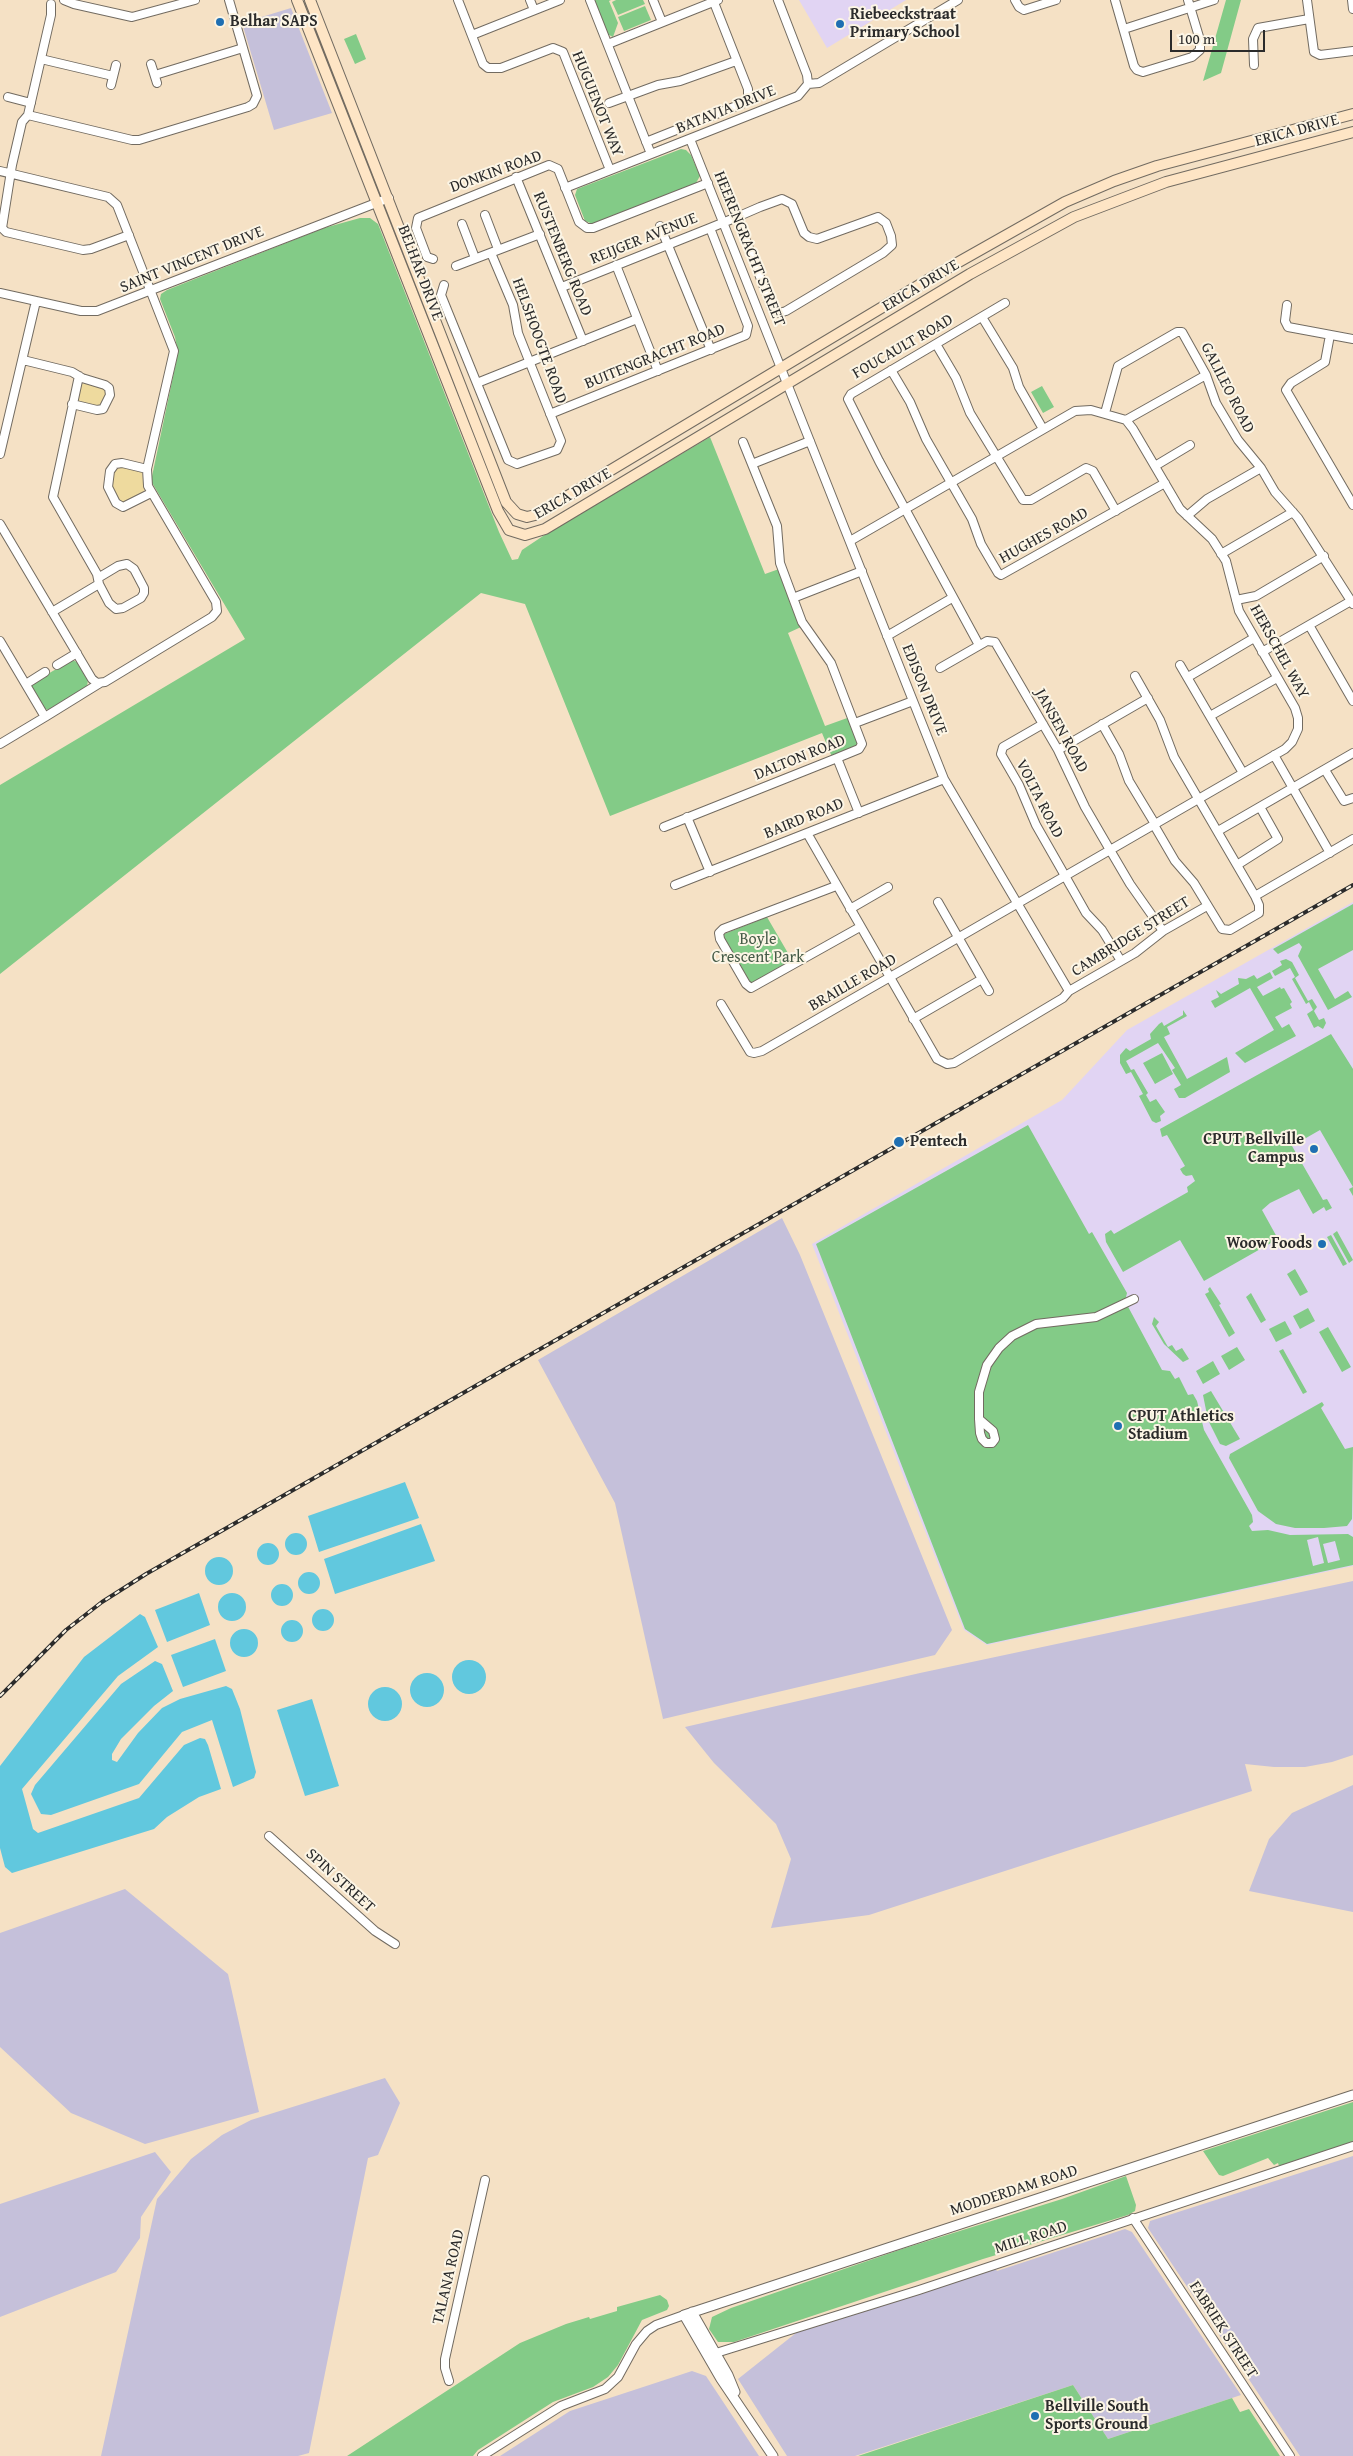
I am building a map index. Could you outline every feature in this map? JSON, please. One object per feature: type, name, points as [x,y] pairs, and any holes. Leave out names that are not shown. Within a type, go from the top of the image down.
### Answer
[{"type":"main road","name":"BELHAR DRIVE","points":[[297,0],[503,522],[509,530],[525,535],[534,534]]},
{"type":"main road","name":"BELHAR DRIVE","points":[[310,0],[389,198],[506,502],[517,514],[535,515]]},
{"type":"main road","name":"ERICA DRIVE","points":[[535,515],[958,262],[1065,202],[1114,181],[1157,166],[1353,114]]},
{"type":"main road","name":"ERICA DRIVE","points":[[534,534],[1002,255],[1074,217],[1166,182],[1353,132]]},
{"type":"street","points":[[129,235],[87,250],[6,232],[2,228],[1,222],[15,153],[23,120],[28,115],[54,2],[74,4],[132,16],[195,0]]},
{"type":"street","points":[[28,115],[132,140],[242,109],[253,104],[257,96],[229,0]]},
{"type":"street","name":"HUGUENOT WAY","points":[[458,0],[483,64],[493,70],[547,49],[556,48],[563,52],[610,170]]},
{"type":"street","points":[[530,0],[534,10]]},
{"type":"street","points":[[472,35],[560,0]]},
{"type":"street","points":[[590,0],[651,154]]},
{"type":"street","points":[[653,0],[662,22]]},
{"type":"street","points":[[778,0],[807,75],[808,84],[819,83],[958,0]]},
{"type":"street","points":[[1015,0],[1017,6],[1024,10],[1056,0]]},
{"type":"street","points":[[1114,0],[1135,68],[1141,72],[1192,57],[1200,50],[1200,40],[1189,4]]},
{"type":"street","points":[[1124,29],[1189,4],[1214,0]]},
{"type":"street","points":[[1306,0],[1313,47],[1317,54],[1353,51]]},
{"type":"street","points":[[1352,0],[1353,9]]},
{"type":"street","points":[[608,44],[715,1],[736,61],[680,82],[658,85],[609,103]]},
{"type":"street","points":[[1254,65],[1253,38],[1258,28],[1309,19]]},
{"type":"street","points":[[151,64],[156,79],[243,48]]},
{"type":"street","points":[[41,59],[113,76]]},
{"type":"street","name":"BATAVIA DRIVE","points":[[646,142],[744,103],[748,99],[748,89],[736,61]]},
{"type":"street","points":[[111,85],[116,65]]},
{"type":"street","name":"BATAVIA DRIVE","points":[[565,188],[798,96],[808,84]]},
{"type":"street","points":[[8,97],[30,103]]},
{"type":"street","name":"HEERENGRACHT STREET","points":[[690,139],[787,383]]},
{"type":"street","name":"DONKIN ROAD","points":[[433,259],[427,257],[416,228],[418,218],[516,177],[552,165],[558,169],[579,222],[590,228],[708,183]]},
{"type":"street","points":[[0,171],[108,197],[117,205],[174,351],[146,480],[150,493],[216,602],[217,611],[212,617],[0,744]]},
{"type":"street","name":"RUSTENBERG ROAD","points":[[516,177],[583,340]]},
{"type":"street","name":"SAINT VINCENT DRIVE","points":[[0,292],[88,313],[151,291],[389,198]]},
{"type":"street","name":"REIJGER AVENUE","points":[[562,286],[723,222],[736,217],[784,199],[792,204],[804,233],[808,237],[820,238],[878,217],[886,223],[891,236],[892,246],[786,311],[779,312],[772,308],[736,217]]},
{"type":"street","name":"HELSHOOGTE ROAD","points":[[485,216],[513,305],[518,332],[562,441],[561,446],[557,450],[518,464],[512,463]]},
{"type":"street","points":[[462,224],[475,258]]},
{"type":"street","points":[[660,226],[711,350]]},
{"type":"street","name":"BUITENGRACHT ROAD","points":[[550,414],[746,335],[749,328],[710,228]]},
{"type":"street","points":[[456,266],[540,234]]},
{"type":"street","points":[[616,265],[658,371]]},
{"type":"street","name":"BELHAR DRIVE","points":[[444,285],[441,295],[506,458],[512,463]]},
{"type":"street","points":[[0,454],[36,301]]},
{"type":"street","name":"FOUCAULT ROAD","points":[[906,510],[848,399],[850,394],[1005,304]]},
{"type":"street","points":[[1287,305],[1285,321],[1288,327],[1353,339]]},
{"type":"street","points":[[982,317],[1013,368],[1019,387],[1043,429]]},
{"type":"street","points":[[477,383],[637,319]]},
{"type":"street","name":"GALILEO ROAD","points":[[1105,413],[1118,366],[1177,332],[1183,334],[1206,375],[1216,403],[1238,440],[1261,468],[1275,492],[1293,512],[1314,545],[1324,556],[1352,602]]},
{"type":"street","points":[[1330,335],[1325,362],[1291,383],[1286,390],[1353,505]]},
{"type":"street","points":[[936,344],[956,378],[970,413],[1020,497],[1026,501],[1031,500],[1082,468],[1090,468],[1116,511]]},
{"type":"street","points":[[23,360],[72,372],[109,388],[110,395],[105,407],[100,410],[72,404]]},
{"type":"street","points":[[891,370],[910,402],[926,439],[951,483]]},
{"type":"street","points":[[850,541],[1078,410],[1091,410],[1126,420],[1206,375]]},
{"type":"street","points":[[52,612],[98,581],[118,566],[127,564],[134,569],[144,588],[144,593],[141,598],[123,608],[116,609],[109,603],[98,581],[53,496],[79,376]]},
{"type":"street","name":"EDISON DRIVE","points":[[787,383],[944,779],[1069,991]]},
{"type":"street","name":"HERSCHEL WAY","points":[[1016,904],[1274,755],[1292,742],[1298,724],[1295,708],[1239,611],[1232,577],[1222,554],[1212,539],[1186,516],[1126,420]]},
{"type":"street","points":[[752,464],[810,440]]},
{"type":"street","name":"DALTON ROAD","points":[[664,827],[837,758],[861,746],[855,723],[831,663],[806,630],[793,598],[780,563],[777,526],[743,442]]},
{"type":"street","points":[[1155,466],[1190,445]]},
{"type":"street","points":[[147,469],[122,463],[115,464],[110,470],[108,487],[116,503],[123,507],[150,493]]},
{"type":"street","points":[[1186,516],[1206,499],[1261,468]]},
{"type":"street","name":"HUGHES ROAD","points":[[951,483],[972,520],[981,544],[998,573],[1002,575],[1165,483]]},
{"type":"street","points":[[906,510],[979,645],[940,668]]},
{"type":"street","points":[[1222,554],[1293,512]]},
{"type":"street","points":[[0,526],[92,679],[100,683]]},
{"type":"street","points":[[1236,600],[1256,596],[1324,556]]},
{"type":"street","points":[[793,598],[862,571]]},
{"type":"street","points":[[888,636],[952,598]]},
{"type":"street","points":[[1262,652],[1352,602]]},
{"type":"street","points":[[1309,625],[1353,701]]},
{"type":"street","points":[[1188,676],[1254,638]]},
{"type":"street","points":[[0,641],[45,716]]},
{"type":"street","name":"JANSEN ROAD","points":[[979,645],[987,641],[994,642],[1058,750],[1085,807],[1110,850],[1130,884],[1163,931]]},
{"type":"street","points":[[57,665],[77,653]]},
{"type":"street","points":[[1180,665],[1243,773]]},
{"type":"street","points":[[26,684],[45,672]]},
{"type":"street","points":[[1102,724],[1119,754],[1129,781],[1175,861],[1194,883],[1222,930],[1230,930],[1259,913],[1259,905],[1255,896],[1174,757],[1160,720],[1135,676]]},
{"type":"street","points":[[1210,716],[1277,678]]},
{"type":"street","points":[[1058,750],[1148,698]]},
{"type":"street","points":[[855,723],[913,701]]},
{"type":"street","name":"VOLTA ROAD","points":[[1043,724],[1003,747],[1001,754],[1019,785],[1036,825],[1065,876],[1086,912],[1102,930],[1121,961]]},
{"type":"street","points":[[1218,831],[1353,753]]},
{"type":"street","points":[[1274,755],[1330,852]]},
{"type":"street","points":[[837,758],[859,812]]},
{"type":"street","points":[[1325,770],[1344,801],[1353,798]]},
{"type":"street","name":"BAIRD ROAD","points":[[675,885],[944,779]]},
{"type":"street","points":[[1237,865],[1278,839],[1260,807]]},
{"type":"street","points":[[687,817],[710,872]]},
{"type":"street","points":[[807,833],[913,1019],[982,979]]},
{"type":"street","points":[[1255,896],[1353,839]]},
{"type":"street","points":[[836,886],[723,929],[719,933],[720,939],[746,984],[751,988],[860,927]]},
{"type":"street","points":[[850,909],[888,887]]},
{"type":"street","points":[[938,902],[990,991]]},
{"type":"street","name":"BRAILLE ROAD","points":[[721,1004],[750,1052],[758,1053],[1016,904]]},
{"type":"street","name":"CAMBRIDGE STREET","points":[[913,1019],[937,1058],[944,1064],[952,1064],[1063,998],[1069,991],[1135,954],[1163,931],[1207,906]]},
{"type":"street","points":[[979,1419],[979,1392],[986,1365],[999,1348],[1012,1336],[1036,1324],[1096,1317],[1134,1299]]},
{"type":"street","name":"SPIN STREET","points":[[269,1836],[375,1931],[394,1944]]},
{"type":"street","name":"MODDERDAM ROAD","points":[[688,2313],[1353,2094]]},
{"type":"street","name":"MILL ROAD","points":[[716,2353],[919,2290],[1353,2146]]},
{"type":"street","name":"TALANA ROAD","points":[[449,2380],[445,2368],[446,2359],[458,2295],[485,2180]]},
{"type":"street","name":"FABRIEK STREET","points":[[1133,2218],[1290,2456]]},
{"type":"street","points":[[688,2313],[716,2353],[740,2404]]},
{"type":"street","points":[[688,2313],[722,2379],[774,2456]]},
{"type":"street","points":[[482,2456],[561,2406],[605,2389],[618,2377],[636,2344],[647,2330],[688,2313]]},
{"type":"shaded area","name":"Riebeeckstraat Primary School","points":[[799,0],[906,0],[827,48]]},
{"type":"shaded area","points":[[291,8],[332,113],[274,130],[242,23]]},
{"type":"shaded area","points":[[1353,902],[1353,1566],[987,1645],[964,1630],[812,1244],[1062,1100],[1127,1030]]},
{"type":"shaded area","points":[[782,1218],[800,1255],[952,1630],[935,1655],[663,1719],[615,1503],[538,1360]]},
{"type":"shaded area","points":[[1353,1581],[1353,1755],[1332,1762],[1305,1767],[1274,1767],[1245,1764],[1252,1791],[869,1915],[771,1928],[791,1859],[776,1824],[714,1763],[685,1727],[920,1673]]},
{"type":"shaded area","points":[[1353,1785],[1353,1912],[1249,1891],[1269,1839],[1292,1813]]},
{"type":"shaded area","points":[[125,1889],[228,1974],[259,2112],[145,2144],[71,2113],[0,2047],[0,1933]]},
{"type":"shaded area","points":[[385,2078],[400,2103],[378,2155],[368,2158],[309,2453],[298,2456],[101,2456],[157,2199],[191,2159],[222,2135],[251,2120]]},
{"type":"shaded area","points":[[155,2152],[171,2172],[141,2217],[140,2238],[116,2272],[0,2317],[0,2204]]},
{"type":"shaded area","points":[[1353,2156],[1353,2456],[1300,2456],[1148,2228],[1150,2221]]},
{"type":"shaded area","points":[[1125,2229],[1132,2232],[1241,2395],[1108,2439],[1073,2385],[855,2456],[787,2456],[738,2379],[801,2329],[994,2267],[997,2271]]},
{"type":"shaded area","points":[[692,2371],[706,2376],[759,2456],[500,2456],[570,2411]]},
{"type":"green space","points":[[594,0],[611,0],[609,1],[618,23],[613,37],[607,34]]},
{"type":"green space","points":[[616,0],[643,0],[645,4],[618,15],[612,2]]},
{"type":"green space","points":[[1226,0],[1241,0],[1221,73],[1203,81]]},
{"type":"green space","points":[[645,6],[651,20],[624,31],[618,17]]},
{"type":"green space","points":[[356,34],[366,59],[355,64],[344,39]]},
{"type":"green space","points":[[681,149],[686,150],[691,155],[700,176],[696,183],[593,224],[585,221],[575,195],[577,189]]},
{"type":"green space","points":[[360,218],[370,218],[378,224],[499,532],[512,560],[518,559],[522,550],[543,536],[710,437],[765,574],[779,569],[790,603],[794,606],[801,627],[788,633],[825,726],[850,717],[859,745],[832,757],[822,733],[610,816],[525,604],[481,593],[0,974],[0,785],[245,639],[151,481],[178,353],[175,337],[160,299],[161,294],[324,228]]},
{"type":"green space","points":[[1042,386],[1054,407],[1043,413],[1031,392]]},
{"type":"green space","points":[[72,660],[77,662],[88,680],[87,687],[49,710],[44,709],[32,688],[32,683]]},
{"type":"green space","points":[[1353,904],[1353,950],[1318,969],[1335,999],[1348,991],[1352,997],[1328,1010],[1298,956],[1302,947],[1299,943],[1278,954],[1273,949]]},
{"type":"green space","name":"Boyle Crescent Park","points":[[767,917],[792,960],[753,983],[750,982],[724,934]]},
{"type":"green space","points":[[1286,959],[1292,962],[1299,975],[1295,978],[1308,1001],[1312,999],[1317,1007],[1314,1011],[1319,1020],[1324,1018],[1326,1023],[1323,1029],[1318,1026],[1314,1028],[1307,1014],[1313,1010],[1309,1002],[1306,1004],[1292,979],[1295,977],[1290,968],[1275,976],[1272,971],[1282,965],[1280,961]]},
{"type":"green space","points":[[1270,972],[1273,978],[1257,987],[1263,996],[1280,987],[1281,989],[1284,988],[1292,1002],[1290,1004],[1292,1008],[1275,1017],[1282,1028],[1289,1024],[1296,1036],[1245,1063],[1235,1053],[1274,1030],[1250,988],[1215,1008],[1211,1001],[1219,997],[1216,990],[1221,994],[1239,984],[1238,978],[1246,979],[1254,975],[1257,979]]},
{"type":"green space","points":[[1183,1010],[1187,1016],[1167,1027],[1170,1034],[1164,1037],[1187,1079],[1227,1057],[1230,1072],[1185,1098],[1179,1098],[1174,1089],[1181,1085],[1172,1070],[1175,1068],[1158,1043],[1126,1061],[1131,1070],[1134,1069],[1148,1093],[1146,1095],[1150,1102],[1156,1099],[1165,1112],[1160,1116],[1161,1121],[1156,1123],[1152,1121],[1139,1096],[1143,1094],[1131,1072],[1126,1074],[1120,1063],[1120,1055],[1126,1048],[1130,1051],[1151,1039],[1150,1034],[1159,1024],[1162,1022],[1164,1026],[1183,1015]]},
{"type":"green space","points":[[1331,1034],[1353,1069],[1353,1187],[1320,1130],[1292,1146],[1323,1200],[1327,1199],[1332,1208],[1326,1211],[1324,1207],[1313,1214],[1299,1189],[1270,1203],[1262,1210],[1278,1239],[1204,1281],[1180,1240],[1123,1272],[1106,1242],[1105,1234],[1111,1230],[1114,1234],[1188,1192],[1187,1187],[1195,1181],[1192,1175],[1186,1176],[1183,1174],[1180,1169],[1185,1166],[1167,1135],[1162,1137],[1160,1129]]},
{"type":"green space","points":[[1162,1053],[1173,1074],[1155,1084],[1143,1063]]},
{"type":"green space","points":[[1028,1125],[1089,1234],[1092,1232],[1127,1293],[1125,1301],[1162,1370],[1170,1371],[1175,1379],[1179,1377],[1188,1395],[1193,1394],[1197,1401],[1204,1430],[1252,1515],[1253,1522],[1249,1526],[1252,1531],[1268,1530],[1290,1535],[1348,1534],[1353,1537],[1353,1565],[987,1644],[965,1629],[816,1244]],"holes":[[[1318,1537],[1324,1563],[1313,1566],[1307,1540]],[[1335,1541],[1340,1560],[1328,1563],[1323,1544]]]},
{"type":"green space","points":[[1353,1187],[1353,1196],[1349,1189]]},
{"type":"green space","points":[[1337,1231],[1353,1260],[1349,1263],[1333,1234]]},
{"type":"green space","points":[[1331,1235],[1347,1264],[1343,1266],[1327,1237]]},
{"type":"green space","points":[[1295,1269],[1308,1292],[1300,1296],[1287,1274]]},
{"type":"green space","points":[[1210,1287],[1221,1304],[1219,1305],[1235,1333],[1229,1337],[1205,1294],[1209,1292],[1208,1289]]},
{"type":"green space","points":[[1251,1293],[1266,1320],[1261,1323],[1246,1297]]},
{"type":"green space","points":[[1308,1308],[1315,1321],[1300,1329],[1293,1316]]},
{"type":"green space","points":[[1154,1317],[1159,1322],[1156,1326],[1168,1347],[1172,1345],[1176,1351],[1182,1348],[1189,1359],[1183,1362],[1164,1344],[1152,1324]]},
{"type":"green space","points":[[1285,1321],[1292,1334],[1276,1342],[1269,1329]]},
{"type":"green space","points":[[1328,1327],[1351,1367],[1342,1372],[1319,1332]]},
{"type":"green space","points":[[1237,1347],[1245,1360],[1229,1370],[1221,1356]]},
{"type":"green space","points":[[1283,1349],[1307,1392],[1303,1394],[1279,1351]]},
{"type":"green space","points":[[1213,1361],[1220,1374],[1203,1384],[1196,1371]]},
{"type":"green space","points":[[1211,1391],[1240,1439],[1226,1446],[1220,1444],[1208,1420],[1203,1395]]},
{"type":"green space","points":[[1322,1402],[1324,1405],[1321,1408],[1345,1449],[1353,1447],[1352,1519],[1347,1526],[1324,1528],[1295,1528],[1276,1524],[1258,1511],[1229,1458],[1230,1454]]},
{"type":"green space","points":[[1353,2102],[1353,2142],[1279,2166],[1278,2163],[1274,2165],[1268,2158],[1223,2176],[1219,2175],[1203,2151]]},
{"type":"green space","points":[[1126,2176],[1136,2205],[1135,2211],[1128,2215],[983,2259],[734,2342],[718,2342],[709,2329],[712,2317],[731,2308],[902,2249],[1062,2199]]},
{"type":"green space","points":[[660,2295],[667,2300],[669,2306],[667,2310],[642,2320],[618,2365],[608,2377],[593,2387],[553,2402],[478,2450],[473,2456],[347,2456],[520,2343],[566,2324],[617,2311],[617,2307]]},
{"type":"green space","name":"Bellville South Sports Ground","points":[[1073,2385],[1108,2439],[1232,2398],[1240,2412],[1249,2409],[1280,2456],[858,2456]]},
{"type":"sand","points":[[87,382],[107,389],[105,403],[98,408],[81,403],[78,400],[80,385]]},
{"type":"sand","points":[[118,465],[142,472],[144,491],[127,503],[121,503],[112,491],[110,482],[115,467]]},
{"type":"water","points":[[405,1482],[419,1518],[319,1552],[308,1516]]},
{"type":"water","points":[[421,1524],[435,1561],[335,1594],[324,1559]]},
{"type":"water","points":[[296,1533],[304,1536],[307,1544],[304,1552],[296,1555],[288,1552],[285,1544],[288,1536]]},
{"type":"water","points":[[268,1543],[276,1546],[279,1554],[276,1562],[268,1565],[260,1562],[257,1554],[260,1546]]},
{"type":"water","points":[[219,1557],[229,1561],[233,1571],[229,1581],[219,1585],[209,1581],[205,1571],[209,1561]]},
{"type":"water","points":[[309,1572],[317,1575],[320,1583],[317,1591],[309,1594],[301,1591],[298,1583],[301,1575]]},
{"type":"water","points":[[282,1584],[290,1587],[293,1595],[290,1603],[282,1606],[274,1603],[271,1595],[274,1587]]},
{"type":"water","points":[[199,1593],[210,1625],[167,1642],[155,1610]]},
{"type":"water","points":[[232,1593],[242,1597],[246,1607],[242,1617],[232,1621],[222,1617],[218,1607],[222,1597]]},
{"type":"water","points":[[323,1609],[331,1612],[334,1620],[331,1628],[323,1631],[315,1628],[312,1620],[315,1612]]},
{"type":"water","points":[[140,1614],[145,1617],[158,1647],[118,1676],[22,1789],[33,1829],[38,1833],[139,1798],[184,1745],[200,1738],[205,1739],[208,1745],[221,1789],[199,1797],[167,1817],[154,1829],[12,1873],[5,1867],[0,1848],[0,1766],[84,1657]]},
{"type":"water","points":[[292,1620],[300,1623],[303,1631],[300,1639],[292,1642],[284,1639],[281,1631],[284,1623]]},
{"type":"water","points":[[244,1629],[254,1633],[258,1643],[254,1653],[244,1657],[234,1653],[230,1643],[234,1633]]},
{"type":"water","points":[[215,1639],[226,1671],[183,1687],[171,1655]]},
{"type":"water","points":[[469,1660],[481,1665],[486,1677],[481,1689],[469,1694],[457,1689],[452,1677],[457,1665]]},
{"type":"water","points":[[155,1661],[162,1664],[173,1691],[154,1706],[121,1739],[112,1754],[112,1760],[117,1762],[138,1733],[162,1708],[180,1699],[226,1686],[232,1689],[240,1709],[256,1772],[254,1778],[233,1787],[212,1720],[182,1732],[139,1784],[51,1815],[41,1814],[31,1794],[35,1785],[121,1684]]},
{"type":"water","points":[[427,1673],[439,1678],[444,1690],[439,1702],[427,1707],[415,1702],[410,1690],[415,1678]]},
{"type":"water","points":[[385,1687],[397,1692],[402,1704],[397,1716],[385,1721],[373,1716],[368,1704],[373,1692]]},
{"type":"water","points":[[312,1699],[339,1786],[305,1796],[277,1710]]},
{"type":"railway","points":[[0,1696],[66,1630],[102,1602],[146,1574],[1353,885]]},
{"type":"place","name":"Belhar SAPS","points":[[220,22]]},
{"type":"place","name":"Riebeeckstraat Primary School","points":[[840,24]]},
{"type":"place","name":"Pentech","points":[[899,1142]]},
{"type":"place","name":"CPUT Bellville Campus","points":[[1314,1149]]},
{"type":"place","name":"Woow Foods","points":[[1322,1244]]},
{"type":"place","name":"CPUT Athletics Stadium","points":[[1118,1426]]},
{"type":"place","name":"Bellville South Sports Ground","points":[[1035,2416]]}]
